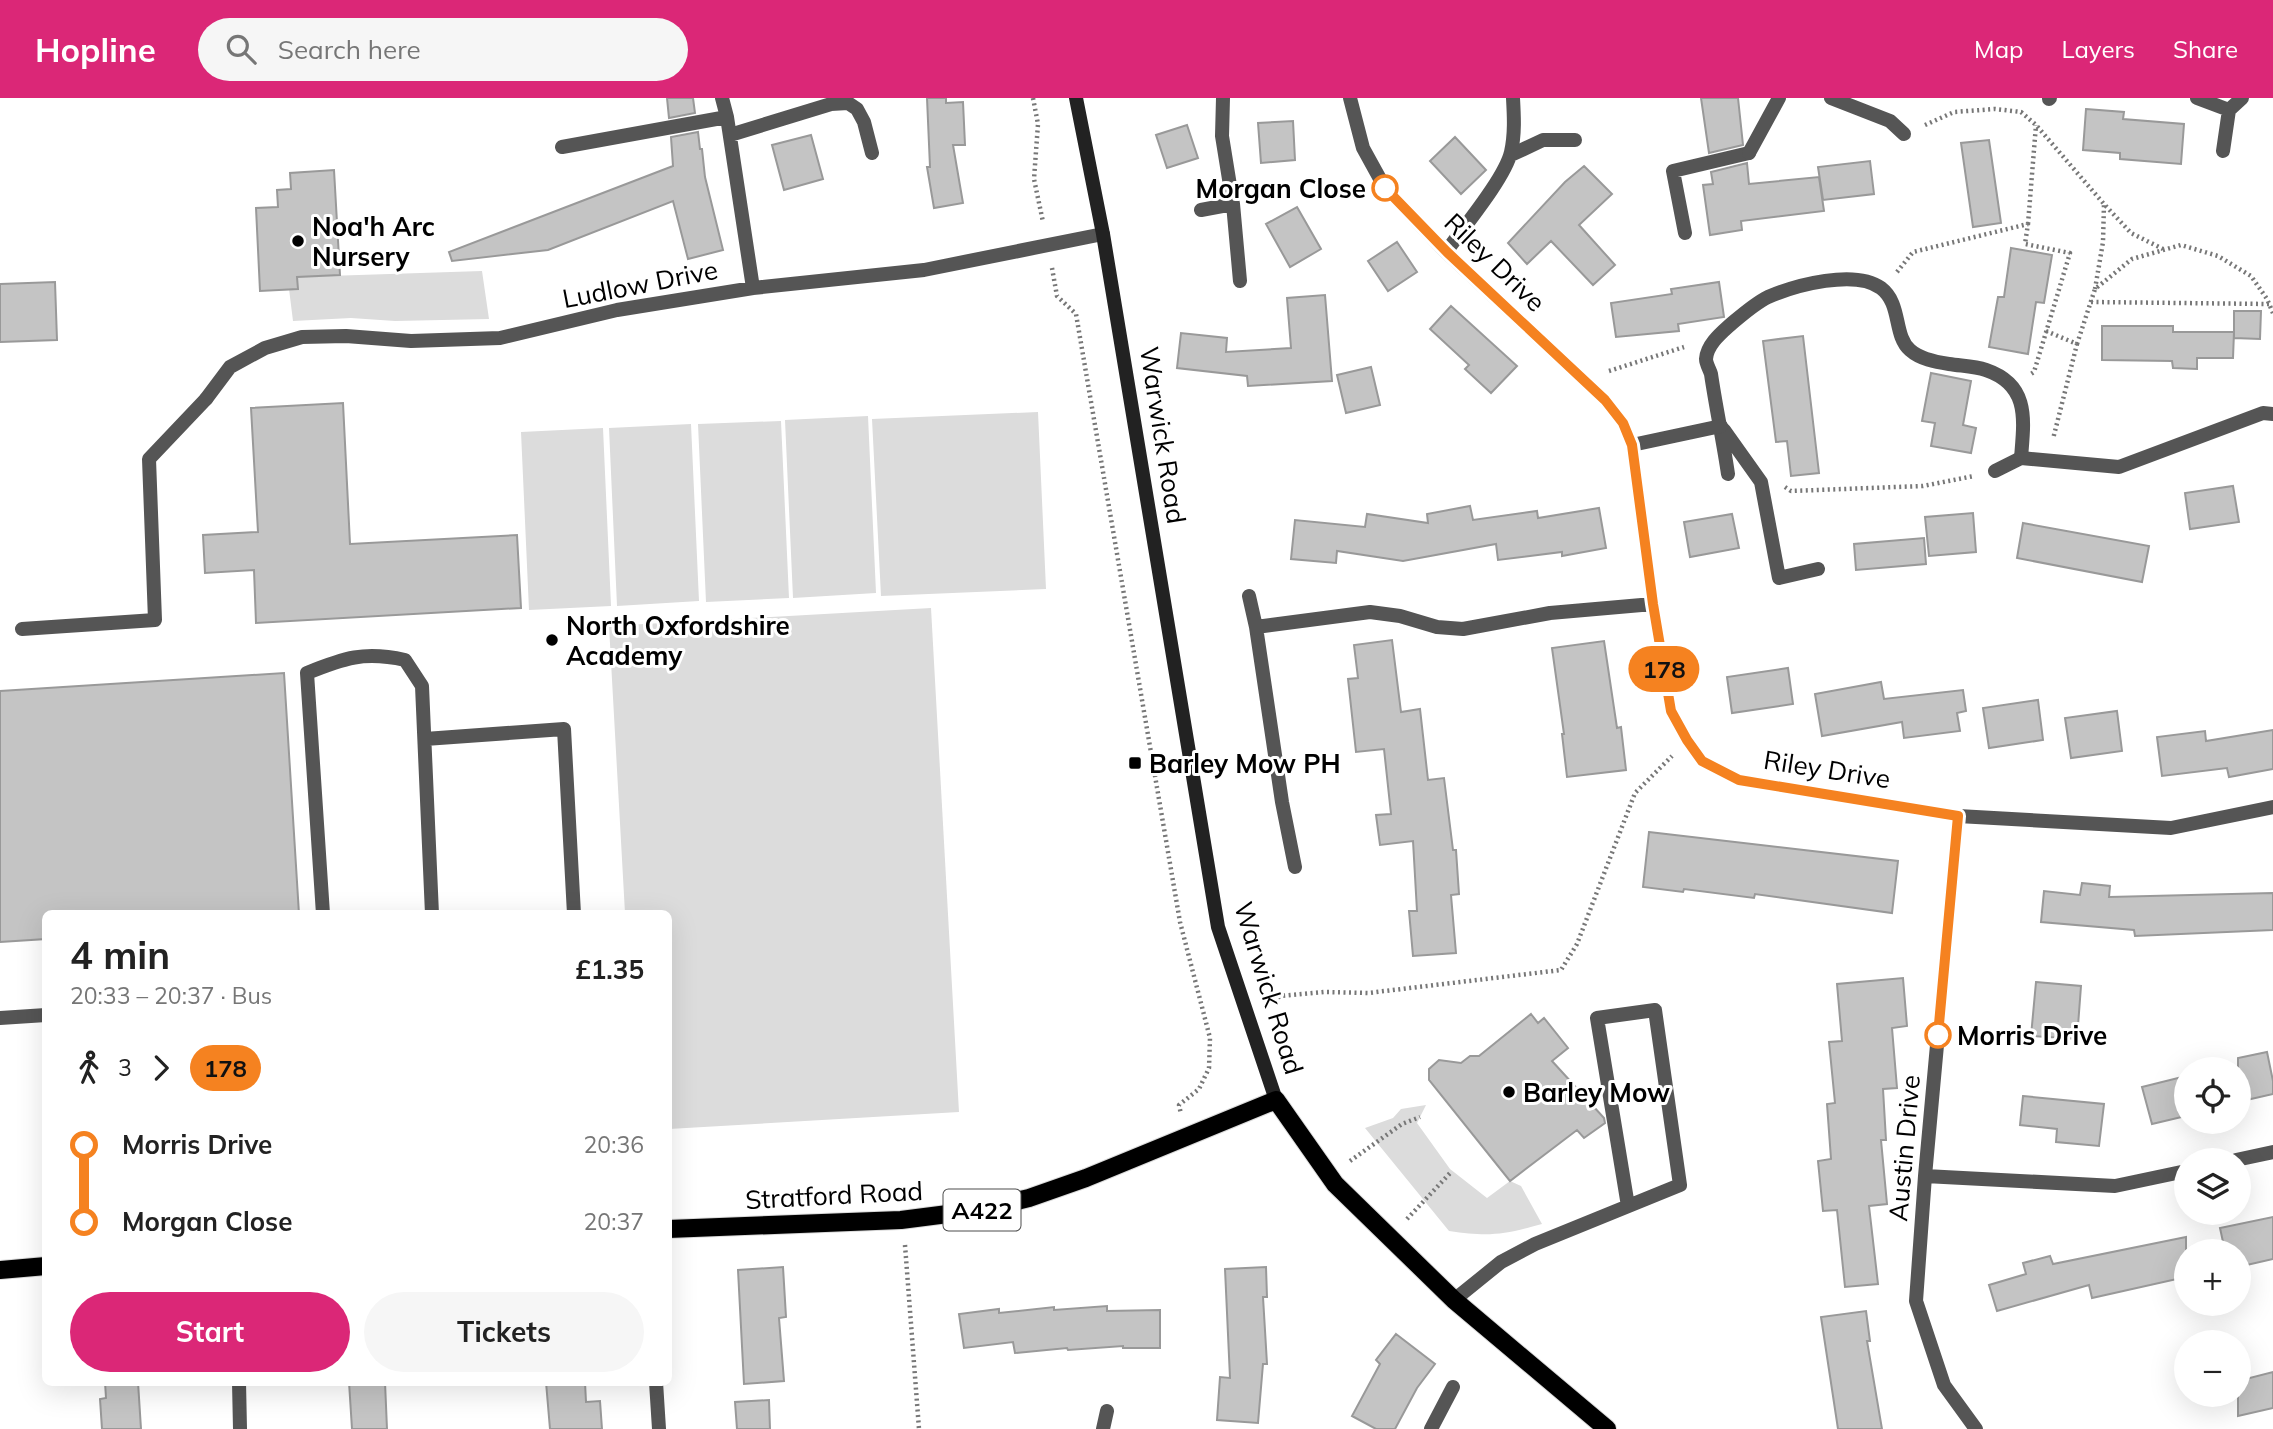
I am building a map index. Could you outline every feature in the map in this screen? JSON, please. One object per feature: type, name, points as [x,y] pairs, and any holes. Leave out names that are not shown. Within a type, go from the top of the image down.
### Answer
[{"type":"main road","name":"Warwick Road","points":[[1076,98],[1103,234],[1218,927],[1276,1100],[1330,1176],[1390,1237],[1454,1300],[1607,1429]]},
{"type":"main road","name":"Stratford Road","points":[[672,1229],[901,1220],[979,1210],[1029,1198],[1086,1178],[1276,1100]]},
{"type":"main road","points":[[0,1270],[42,1266]]},
{"type":"street","points":[[722,98],[753,288]]},
{"type":"street","points":[[1223,98],[1222,136],[1233,204],[1240,281]]},
{"type":"street","name":"Riley Drive","points":[[1350,98],[1363,148],[1385,187],[1447,252],[1605,400],[1623,423],[1632,445],[1653,604],[1671,711],[1702,761],[1739,780],[1958,816],[2171,828],[2273,807]]},
{"type":"street","points":[[1447,252],[1493,187],[1511,155],[1515,126],[1513,98]]},
{"type":"street","points":[[1685,233],[1673,171],[1749,153],[1779,98]]},
{"type":"street","points":[[1831,98],[1890,121],[1904,134]]},
{"type":"street","points":[[2197,98],[2228,110]]},
{"type":"street","points":[[2223,151],[2228,110],[2242,98]]},
{"type":"street","points":[[730,135],[844,100],[857,109],[864,122],[872,153]]},
{"type":"street","points":[[562,147],[727,117]]},
{"type":"street","points":[[1511,155],[1544,139],[1576,140]]},
{"type":"street","points":[[1201,211],[1233,204]]},
{"type":"street","name":"Ludlow Drive","points":[[23,629],[155,620],[149,459],[205,400],[230,368],[265,348],[302,337],[346,336],[411,341],[500,338],[617,310],[753,288],[924,270],[1103,234]]},
{"type":"street","points":[[1728,474],[1721,426],[1706,359],[1718,336],[1768,298],[1808,285],[1855,279],[1883,290],[1894,305],[1907,348],[1935,362],[1985,370],[2014,387],[2021,400],[2024,425],[2021,458]]},
{"type":"street","points":[[1995,471],[2021,458],[2119,467],[2263,413],[2273,414]]},
{"type":"street","points":[[1632,445],[1721,426]]},
{"type":"street","points":[[1721,426],[1760,482],[1779,578],[1818,569]]},
{"type":"street","points":[[1249,596],[1295,867]]},
{"type":"street","points":[[1256,627],[1370,612],[1400,616],[1437,627],[1463,629],[1550,613],[1653,604]]},
{"type":"street","points":[[323,910],[307,673],[342,659],[379,654],[405,660],[422,686],[432,910]]},
{"type":"street","points":[[425,738],[564,729],[574,910]]},
{"type":"street","name":"Austin Drive","points":[[1958,816],[1916,1301],[1944,1385],[1976,1429]]},
{"type":"street","points":[[1454,1300],[1502,1262],[1535,1244],[1680,1185],[1655,1010],[1597,1018],[1628,1206]]},
{"type":"street","points":[[0,1018],[42,1015]]},
{"type":"street","points":[[2251,1157],[2273,1152]]},
{"type":"street","points":[[1925,1176],[2115,1186],[2174,1174]]},
{"type":"street","points":[[239,1386],[240,1429]]},
{"type":"street","points":[[656,1386],[659,1429]]},
{"type":"street","points":[[1431,1429],[1453,1387]]},
{"type":"street","points":[[1103,1429],[1107,1410]]},
{"type":"path","points":[[1033,98],[1038,124],[1034,179],[1057,296],[1076,314],[1180,922],[1210,1038],[1209,1068],[1199,1089],[1178,1105],[1188,1135]]},
{"type":"path","points":[[1904,134],[1954,113],[1995,109],[2021,112],[2036,125],[2131,233],[2164,249]]},
{"type":"path","points":[[2014,387],[2034,372],[2070,253],[2025,244],[2036,125]]},
{"type":"path","points":[[2048,460],[2077,344],[2095,289],[2103,243],[2104,204]]},
{"type":"path","points":[[1883,290],[1913,252],[2028,224]]},
{"type":"path","points":[[2095,289],[2132,259],[2180,245],[2218,256],[2251,275],[2273,313]]},
{"type":"path","points":[[2091,302],[2269,304]]},
{"type":"path","points":[[2046,331],[2077,344]]},
{"type":"path","points":[[1583,380],[1718,336]]},
{"type":"path","points":[[1781,484],[1791,491],[1923,486],[1995,471]]},
{"type":"path","points":[[1247,1013],[1281,996],[1324,992],[1368,993],[1561,970],[1577,944],[1636,793],[1687,740]]},
{"type":"path","points":[[1330,1176],[1402,1124],[1420,1117]]},
{"type":"path","points":[[1390,1237],[1452,1171]]},
{"type":"path","points":[[901,1220],[907,1260],[919,1429]]},
{"type":"shaded area","points":[[482,271],[489,319],[395,321],[351,318],[293,321],[289,289],[298,288],[297,277]]},
{"type":"shaded area","points":[[1038,412],[1046,589],[881,596],[872,419]]},
{"type":"shaded area","points":[[868,416],[876,593],[793,598],[785,420]]},
{"type":"shaded area","points":[[781,421],[789,598],[706,602],[698,424]]},
{"type":"shaded area","points":[[691,424],[699,601],[617,606],[609,428]]},
{"type":"shaded area","points":[[603,428],[611,606],[529,610],[521,432]]},
{"type":"shaded area","points":[[931,608],[959,1112],[672,1129],[672,910],[625,910],[609,626]]},
{"type":"shaded area","points":[[1426,1105],[1417,1123],[1450,1169],[1487,1198],[1510,1181],[1521,1186],[1542,1224],[1496,1234],[1449,1231],[1365,1128],[1393,1118],[1401,1109]]},
{"type":"building","points":[[667,98],[693,98],[695,113],[669,118]]},
{"type":"building","points":[[927,98],[946,98],[946,103],[963,102],[965,145],[953,145],[963,203],[934,208],[927,167],[930,167]]},
{"type":"building","points":[[1701,98],[1738,98],[1743,145],[1709,153]]},
{"type":"building","points":[[2086,109],[2124,112],[2123,119],[2184,124],[2181,164],[2120,159],[2120,153],[2083,150]]},
{"type":"building","points":[[1293,121],[1295,160],[1261,163],[1258,123]]},
{"type":"building","points":[[1187,125],[1198,158],[1167,168],[1156,135]]},
{"type":"building","points":[[698,132],[705,177],[723,250],[688,259],[673,201],[548,250],[452,261],[449,252],[673,166],[671,137]]},
{"type":"building","points":[[811,135],[823,179],[784,190],[772,145]]},
{"type":"building","points":[[1455,137],[1486,170],[1461,194],[1430,161]]},
{"type":"building","points":[[1989,140],[2001,223],[1973,227],[1961,143]]},
{"type":"building","points":[[1870,161],[1874,194],[1823,200],[1818,167]]},
{"type":"building","points":[[1747,163],[1749,184],[1819,177],[1824,211],[1741,221],[1742,230],[1710,235],[1703,185],[1713,184],[1711,172]]},
{"type":"building","points":[[1584,166],[1612,194],[1579,225],[1615,265],[1593,285],[1551,241],[1527,264],[1508,243],[1565,182]]},
{"type":"building","name":"Noa'h Arc Nursery","points":[[334,170],[340,275],[297,277],[298,289],[260,291],[256,208],[278,207],[277,190],[291,189],[290,173]]},
{"type":"building","points":[[1297,207],[1321,249],[1290,267],[1266,224]]},
{"type":"building","points":[[1397,242],[1417,272],[1388,291],[1368,261]]},
{"type":"building","points":[[2011,248],[2052,255],[2044,303],[2036,302],[2028,354],[1989,347],[1998,297],[2004,297]]},
{"type":"building","points":[[55,282],[57,340],[0,342],[0,284]]},
{"type":"building","points":[[1719,282],[1724,317],[1678,324],[1679,331],[1616,337],[1611,303],[1672,294],[1671,289]]},
{"type":"building","points":[[1325,295],[1332,381],[1248,386],[1247,376],[1177,368],[1181,333],[1227,338],[1226,352],[1291,348],[1287,298]]},
{"type":"building","points":[[1451,306],[1517,366],[1491,393],[1465,369],[1469,365],[1430,329]]},
{"type":"building","points":[[2234,311],[2261,311],[2260,339],[2234,338]]},
{"type":"building","points":[[2102,326],[2173,326],[2173,332],[2234,332],[2233,358],[2197,358],[2197,369],[2173,368],[2172,361],[2102,360]]},
{"type":"building","points":[[1803,336],[1819,473],[1791,476],[1787,441],[1776,442],[1763,341]]},
{"type":"building","points":[[1371,367],[1380,405],[1346,413],[1337,375]]},
{"type":"building","points":[[1931,373],[1971,381],[1963,425],[1976,428],[1971,453],[1931,446],[1935,423],[1922,421]]},
{"type":"building","points":[[343,403],[350,544],[517,535],[521,608],[256,623],[254,570],[205,573],[203,535],[258,532],[251,408]]},
{"type":"building","points":[[2233,486],[2239,522],[2190,529],[2185,493]]},
{"type":"building","points":[[1470,506],[1473,520],[1537,511],[1538,518],[1599,508],[1606,548],[1562,556],[1562,552],[1498,560],[1496,544],[1403,561],[1337,551],[1336,563],[1291,559],[1295,520],[1365,527],[1367,514],[1428,523],[1427,514]]},
{"type":"building","points":[[1973,513],[1976,552],[1929,556],[1925,517]]},
{"type":"building","points":[[1732,514],[1739,548],[1690,557],[1684,522]]},
{"type":"building","points":[[2023,523],[2149,546],[2142,582],[2017,558]]},
{"type":"building","points":[[1924,538],[1926,564],[1856,570],[1854,544]]},
{"type":"building","points":[[1392,640],[1401,712],[1420,709],[1428,780],[1444,778],[1453,850],[1456,850],[1459,894],[1451,895],[1456,953],[1413,956],[1409,911],[1417,911],[1413,841],[1380,845],[1376,815],[1391,814],[1384,749],[1356,752],[1348,679],[1358,678],[1354,645]]},
{"type":"building","points":[[1604,641],[1617,728],[1621,727],[1626,770],[1567,777],[1552,648]]},
{"type":"building","points":[[1788,668],[1793,704],[1732,713],[1727,677]]},
{"type":"building","points":[[284,673],[299,910],[42,910],[42,939],[0,942],[0,691]]},
{"type":"building","points":[[1881,682],[1884,699],[1963,690],[1966,711],[1957,713],[1960,731],[1904,738],[1902,722],[1822,736],[1815,694]]},
{"type":"building","points":[[2038,700],[2043,740],[1989,748],[1983,708]]},
{"type":"building","points":[[2117,711],[2122,751],[2071,758],[2065,718]]},
{"type":"building","points":[[2273,730],[2273,769],[2229,777],[2227,768],[2162,776],[2157,737],[2205,731],[2206,741]]},
{"type":"building","points":[[1649,832],[1898,861],[1892,913],[1755,894],[1754,898],[1643,887]]},
{"type":"building","points":[[2082,883],[2110,886],[2109,897],[2273,893],[2273,930],[2135,936],[2134,930],[2041,922],[2044,891],[2080,895]]},
{"type":"building","points":[[1903,978],[1907,1026],[1892,1028],[1897,1088],[1883,1089],[1886,1140],[1881,1140],[1887,1204],[1869,1206],[1878,1284],[1845,1287],[1837,1210],[1823,1211],[1818,1161],[1831,1159],[1827,1104],[1835,1103],[1829,1042],[1842,1041],[1837,984]]},
{"type":"building","points":[[2036,982],[2081,986],[2077,1039],[2031,1036]]},
{"type":"building","name":"Barley Mow","points":[[1531,1014],[1538,1023],[1544,1018],[1568,1048],[1552,1061],[1604,1118],[1605,1123],[1584,1138],[1577,1130],[1510,1181],[1429,1080],[1429,1069],[1439,1060],[1461,1063],[1470,1056],[1479,1056]]},
{"type":"building","points":[[2267,1052],[2273,1094],[2251,1099],[2251,1057],[2243,1057]]},
{"type":"building","points":[[2174,1079],[2174,1119],[2152,1124],[2142,1087]]},
{"type":"building","points":[[2023,1096],[2104,1104],[2099,1146],[2056,1142],[2057,1129],[2020,1125]]},
{"type":"building","points":[[2273,1217],[2273,1259],[2251,1264],[2251,1239],[2222,1239],[2220,1228],[2251,1225],[2251,1222]]},
{"type":"building","points":[[2174,1239],[2174,1280],[2092,1298],[2089,1285],[1997,1311],[1989,1285],[2026,1274],[2023,1263],[2050,1256],[2053,1264]]},
{"type":"building","points":[[783,1267],[786,1317],[779,1318],[784,1381],[744,1384],[738,1270]]},
{"type":"building","points":[[1266,1267],[1267,1297],[1263,1297],[1267,1364],[1263,1364],[1258,1423],[1217,1420],[1220,1377],[1230,1378],[1225,1269]]},
{"type":"building","points":[[1107,1306],[1107,1311],[1160,1310],[1160,1348],[1123,1346],[1015,1353],[1013,1342],[964,1348],[959,1314],[999,1309],[999,1313],[1054,1307],[1054,1310]]},
{"type":"building","points":[[1866,1311],[1870,1341],[1867,1341],[1882,1429],[1838,1429],[1821,1317]]},
{"type":"building","points":[[1396,1334],[1435,1364],[1417,1388],[1395,1429],[1376,1429],[1352,1416],[1380,1364],[1376,1360]]},
{"type":"building","points":[[2273,1372],[2273,1408],[2238,1416],[2238,1407],[2251,1407],[2251,1378]]},
{"type":"building","points":[[105,1386],[138,1386],[141,1429],[102,1429],[100,1399],[106,1398]]},
{"type":"building","points":[[349,1386],[385,1386],[387,1429],[352,1429]]},
{"type":"building","points":[[546,1386],[585,1386],[586,1402],[600,1401],[602,1429],[550,1429]]},
{"type":"building","points":[[769,1400],[770,1429],[737,1429],[735,1402]]},
{"type":"bus line","name":"178","points":[[1385,188],[1447,252],[1605,400],[1623,423],[1632,445],[1653,604],[1671,711],[1702,761],[1739,780],[1958,816],[1938,1035]]},
{"type":"place","name":"Morgan Close","points":[[1385,188]]},
{"type":"place","name":"Noa'h Arc Nursery","points":[[298,241]]},
{"type":"place","name":"North Oxfordshire Academy","points":[[552,640]]},
{"type":"place","name":"Barley Mow PH","points":[[1135,763]]},
{"type":"place","name":"Morris Drive","points":[[1938,1035]]},
{"type":"place","name":"Barley Mow","points":[[1509,1092]]}]
